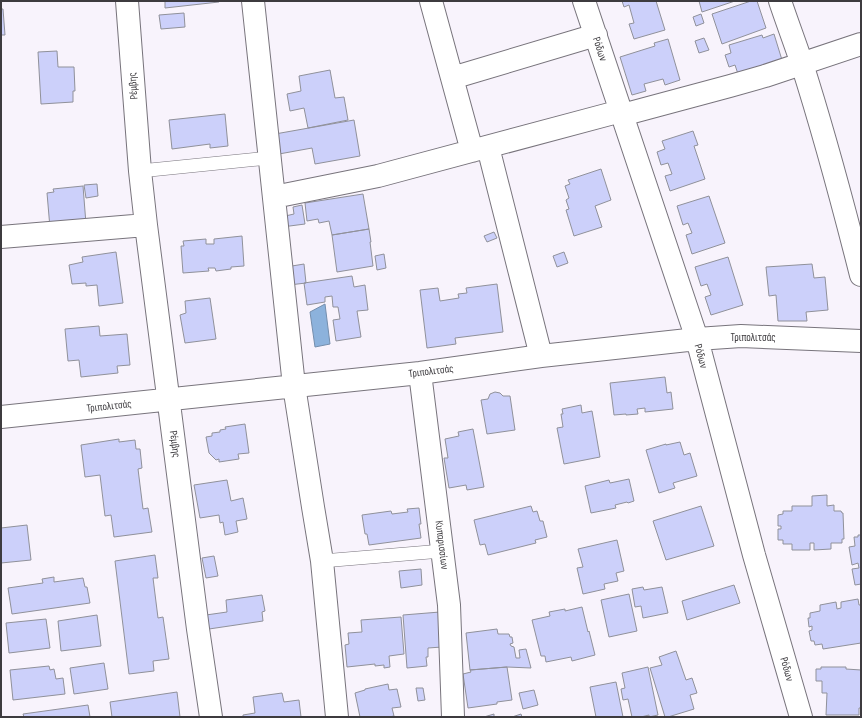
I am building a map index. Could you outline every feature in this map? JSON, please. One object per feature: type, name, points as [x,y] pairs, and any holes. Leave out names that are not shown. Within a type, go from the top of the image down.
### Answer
[{"type":"street","name":"Ρέμβης","points":[[127,1],[140,171],[146,225],[198,629],[211,717]]},
{"type":"street","points":[[253,1],[294,386],[322,561],[337,717]]},
{"type":"street","points":[[431,1],[452,78],[480,149],[541,356]]},
{"type":"street","name":"Ρόδων","points":[[584,1],[697,339],[754,555],[801,717]]},
{"type":"street","points":[[780,1],[802,64],[831,162],[861,275]]},
{"type":"street","points":[[452,78],[596,35]]},
{"type":"street","points":[[274,196],[378,176],[730,86],[861,44]]},
{"type":"street","points":[[1,236],[146,225]]},
{"type":"street","name":"Τριπολιτσάς","points":[[1,417],[420,373],[541,356],[697,339],[741,336],[861,341]]},
{"type":"street","name":"Κυπαρισσίων","points":[[420,373],[449,604],[453,717]]},
{"type":"lane","points":[[140,171],[269,158]]},
{"type":"lane","points":[[322,561],[442,551]]},
{"type":"water","points":[[325,304],[330,344],[315,347],[310,312]]},
{"type":"building","points":[[165,1],[219,1],[219,2],[165,8]]},
{"type":"building","points":[[622,1],[656,1],[665,30],[634,39],[629,24],[634,23],[629,5],[624,7]]},
{"type":"building","points":[[699,1],[735,1],[702,12]]},
{"type":"building","points":[[751,1],[757,1],[766,28],[722,44],[712,14]]},
{"type":"building","points":[[1,9],[3,9],[5,35],[1,35]]},
{"type":"building","points":[[184,13],[185,27],[161,29],[159,15]]},
{"type":"building","points":[[701,14],[704,23],[696,26],[693,17]]},
{"type":"building","points":[[774,34],[782,60],[738,74],[735,65],[729,67],[725,55],[731,53],[729,45],[762,35],[763,38]]},
{"type":"building","points":[[704,38],[709,50],[699,53],[695,41]]},
{"type":"building","points":[[668,39],[680,80],[665,85],[663,79],[644,84],[646,91],[632,95],[620,57],[655,46],[654,43]]},
{"type":"building","points":[[57,51],[58,67],[74,67],[75,91],[73,91],[73,102],[41,104],[38,52]]},
{"type":"building","points":[[330,70],[335,98],[344,97],[348,120],[308,128],[304,108],[290,111],[287,94],[301,91],[299,76]]},
{"type":"building","points":[[225,114],[228,146],[210,148],[210,144],[172,149],[169,120]]},
{"type":"building","points":[[354,120],[360,156],[315,164],[312,148],[279,154],[275,134]]},
{"type":"building","points":[[693,131],[698,145],[694,146],[705,179],[670,191],[665,176],[672,174],[668,163],[661,165],[657,152],[665,149],[662,141]]},
{"type":"building","points":[[601,169],[611,200],[595,206],[602,227],[574,236],[566,210],[569,209],[566,200],[569,198],[565,186],[570,184],[568,180]]},
{"type":"building","points":[[97,184],[98,196],[86,198],[84,185]]},
{"type":"building","points":[[83,186],[86,224],[50,228],[47,193],[54,192],[53,189]]},
{"type":"building","points":[[363,194],[369,229],[332,235],[329,221],[319,223],[318,219],[307,221],[305,203]]},
{"type":"building","points":[[709,196],[725,243],[692,254],[686,235],[692,233],[688,223],[683,225],[677,206]]},
{"type":"building","points":[[302,205],[305,224],[282,227],[281,217],[294,214],[293,207]]},
{"type":"building","points":[[369,229],[373,266],[337,272],[332,235]]},
{"type":"building","points":[[494,232],[497,238],[487,242],[484,236]]},
{"type":"building","points":[[242,236],[244,266],[231,267],[231,269],[216,271],[215,268],[208,268],[209,271],[183,273],[181,246],[184,246],[183,241],[206,239],[206,244],[214,244],[214,239]]},
{"type":"building","points":[[116,252],[123,303],[99,306],[97,285],[86,286],[86,283],[72,284],[69,265],[83,262],[82,257]]},
{"type":"building","points":[[564,252],[568,263],[557,267],[553,256]]},
{"type":"building","points":[[384,254],[386,268],[377,270],[375,256]]},
{"type":"building","points":[[728,257],[743,305],[711,315],[705,297],[711,295],[707,284],[701,286],[695,267]]},
{"type":"building","points":[[304,264],[306,283],[289,285],[286,267]]},
{"type":"building","points":[[812,264],[814,278],[825,277],[828,310],[806,312],[807,321],[778,321],[776,295],[769,296],[766,267]]},
{"type":"building","points":[[352,276],[354,287],[365,285],[368,310],[357,311],[361,337],[336,341],[333,320],[340,319],[338,307],[333,307],[332,296],[325,297],[325,302],[307,305],[304,283]]},
{"type":"building","points":[[497,284],[503,332],[455,338],[456,344],[427,348],[420,290],[438,288],[440,301],[459,298],[458,294],[467,293],[466,288]]},
{"type":"building","points":[[210,298],[216,339],[185,343],[180,315],[186,313],[185,301]]},
{"type":"building","points":[[99,326],[100,336],[127,334],[130,365],[117,366],[118,373],[81,377],[79,360],[68,361],[65,329]]},
{"type":"building","points":[[665,377],[667,393],[671,392],[673,409],[645,412],[645,408],[637,409],[638,414],[614,415],[610,383]]},
{"type":"building","points":[[495,392],[500,393],[503,396],[510,396],[515,430],[487,434],[481,400],[488,399],[490,394]]},
{"type":"building","points":[[581,405],[582,413],[592,411],[600,457],[564,464],[557,428],[563,427],[561,414],[563,414],[562,409]]},
{"type":"building","points":[[245,424],[249,453],[238,454],[239,459],[219,462],[219,459],[216,460],[209,453],[206,437],[212,436],[212,433],[220,432],[220,430],[226,429],[225,427]]},
{"type":"building","points":[[473,429],[484,487],[467,490],[466,485],[449,488],[444,458],[448,458],[445,439],[459,436],[458,432]]},
{"type":"building","points":[[119,439],[119,442],[135,440],[136,449],[140,449],[142,468],[138,469],[143,509],[148,508],[152,532],[114,537],[111,515],[105,516],[100,475],[85,477],[81,445]]},
{"type":"building","points":[[680,442],[684,455],[690,453],[697,476],[673,483],[675,488],[659,493],[646,450],[666,444]]},
{"type":"building","points":[[629,479],[634,501],[615,505],[616,508],[591,513],[585,486],[609,480],[610,483]]},
{"type":"building","points":[[227,480],[231,501],[243,498],[247,519],[236,521],[238,532],[225,535],[223,522],[220,523],[219,515],[200,518],[194,485]]},
{"type":"building","points":[[827,495],[827,506],[834,505],[834,511],[841,511],[843,513],[844,539],[842,539],[842,543],[831,543],[831,549],[814,550],[814,543],[810,543],[810,550],[792,550],[792,544],[783,544],[783,540],[778,540],[778,529],[781,529],[781,526],[778,526],[778,515],[783,514],[783,511],[792,511],[792,506],[812,506],[812,496]]},
{"type":"building","points":[[531,506],[533,512],[537,511],[540,521],[543,521],[547,537],[535,540],[536,543],[488,555],[485,544],[480,545],[474,520]]},
{"type":"building","points":[[701,506],[714,546],[666,560],[653,521]]},
{"type":"building","points":[[419,508],[421,538],[369,545],[367,534],[365,534],[362,515],[391,511],[392,514],[408,512],[407,509]]},
{"type":"building","points":[[27,525],[31,560],[1,563],[1,528]]},
{"type":"building","points":[[858,535],[861,535],[861,584],[855,585],[852,569],[859,568],[858,563],[852,565],[849,547],[855,546],[854,537],[858,537]]},
{"type":"building","points":[[617,540],[624,571],[616,573],[618,581],[604,584],[605,589],[583,594],[577,568],[583,567],[578,549]]},
{"type":"building","points":[[155,555],[158,578],[153,578],[158,618],[163,617],[169,659],[153,661],[154,671],[129,674],[115,561]]},
{"type":"building","points":[[214,556],[218,576],[206,578],[202,558]]},
{"type":"building","points":[[421,569],[422,585],[401,588],[399,571]]},
{"type":"building","points":[[54,577],[54,582],[83,578],[85,587],[87,587],[90,603],[12,614],[8,588],[43,583],[42,579]]},
{"type":"building","points":[[734,585],[740,603],[687,620],[682,601]]},
{"type":"building","points":[[643,587],[644,590],[662,587],[668,613],[643,618],[641,606],[635,607],[632,589]]},
{"type":"building","points":[[629,594],[637,631],[609,637],[601,600]]},
{"type":"building","points":[[262,595],[265,611],[262,612],[263,621],[209,629],[206,615],[227,612],[226,600]]},
{"type":"building","points":[[858,599],[859,605],[861,605],[861,643],[823,649],[822,644],[815,645],[814,641],[811,641],[809,631],[812,630],[812,626],[809,627],[808,618],[810,618],[810,613],[820,611],[820,605],[836,602],[837,609],[841,608],[841,602]]},
{"type":"building","points":[[582,607],[595,655],[572,661],[571,657],[546,662],[545,656],[541,656],[532,620],[550,616],[549,612],[565,609],[565,611]]},
{"type":"building","points":[[440,612],[442,647],[428,648],[428,657],[426,657],[427,666],[407,668],[403,615]]},
{"type":"building","points":[[97,615],[101,646],[61,651],[58,621]]},
{"type":"building","points":[[401,617],[404,654],[389,656],[390,667],[384,668],[384,665],[375,666],[375,664],[347,667],[345,645],[349,644],[348,633],[362,632],[361,620]]},
{"type":"building","points":[[46,619],[50,648],[9,653],[6,623]]},
{"type":"building","points":[[497,629],[498,634],[509,634],[510,637],[512,637],[513,643],[510,644],[514,647],[516,658],[520,658],[519,650],[526,649],[531,668],[507,667],[470,670],[466,633]]},
{"type":"building","points":[[676,651],[686,680],[692,678],[697,693],[690,695],[694,709],[665,717],[650,668],[662,665],[659,657]]},
{"type":"building","points":[[104,663],[108,689],[74,694],[70,668]]},
{"type":"building","points":[[49,666],[50,670],[54,669],[56,679],[63,678],[65,694],[13,700],[10,670]]},
{"type":"building","points":[[507,667],[512,700],[497,702],[497,704],[468,708],[463,674],[471,672],[470,670]]},
{"type":"building","points":[[648,667],[658,715],[649,717],[649,715],[632,717],[628,699],[623,700],[621,689],[625,688],[622,673]]},
{"type":"building","points":[[821,667],[846,667],[846,669],[861,670],[861,708],[859,708],[859,715],[826,715],[827,693],[822,693],[822,681],[816,681],[816,669],[821,669]]},
{"type":"building","points":[[616,682],[623,717],[596,717],[590,687]]},
{"type":"building","points":[[388,684],[389,690],[397,689],[401,707],[392,708],[394,716],[360,717],[355,693],[365,689]]},
{"type":"building","points":[[416,688],[423,688],[425,700],[418,701]]},
{"type":"building","points":[[534,690],[538,705],[523,709],[519,693]]},
{"type":"building","points":[[177,692],[180,717],[112,717],[110,702]]},
{"type":"building","points":[[282,693],[284,702],[299,700],[301,717],[243,717],[243,715],[255,713],[253,697]]},
{"type":"building","points":[[88,705],[90,717],[24,717],[23,714]]},
{"type":"building","points":[[494,714],[494,717],[484,717]]},
{"type":"building","points":[[521,714],[522,717],[512,717]]}]
